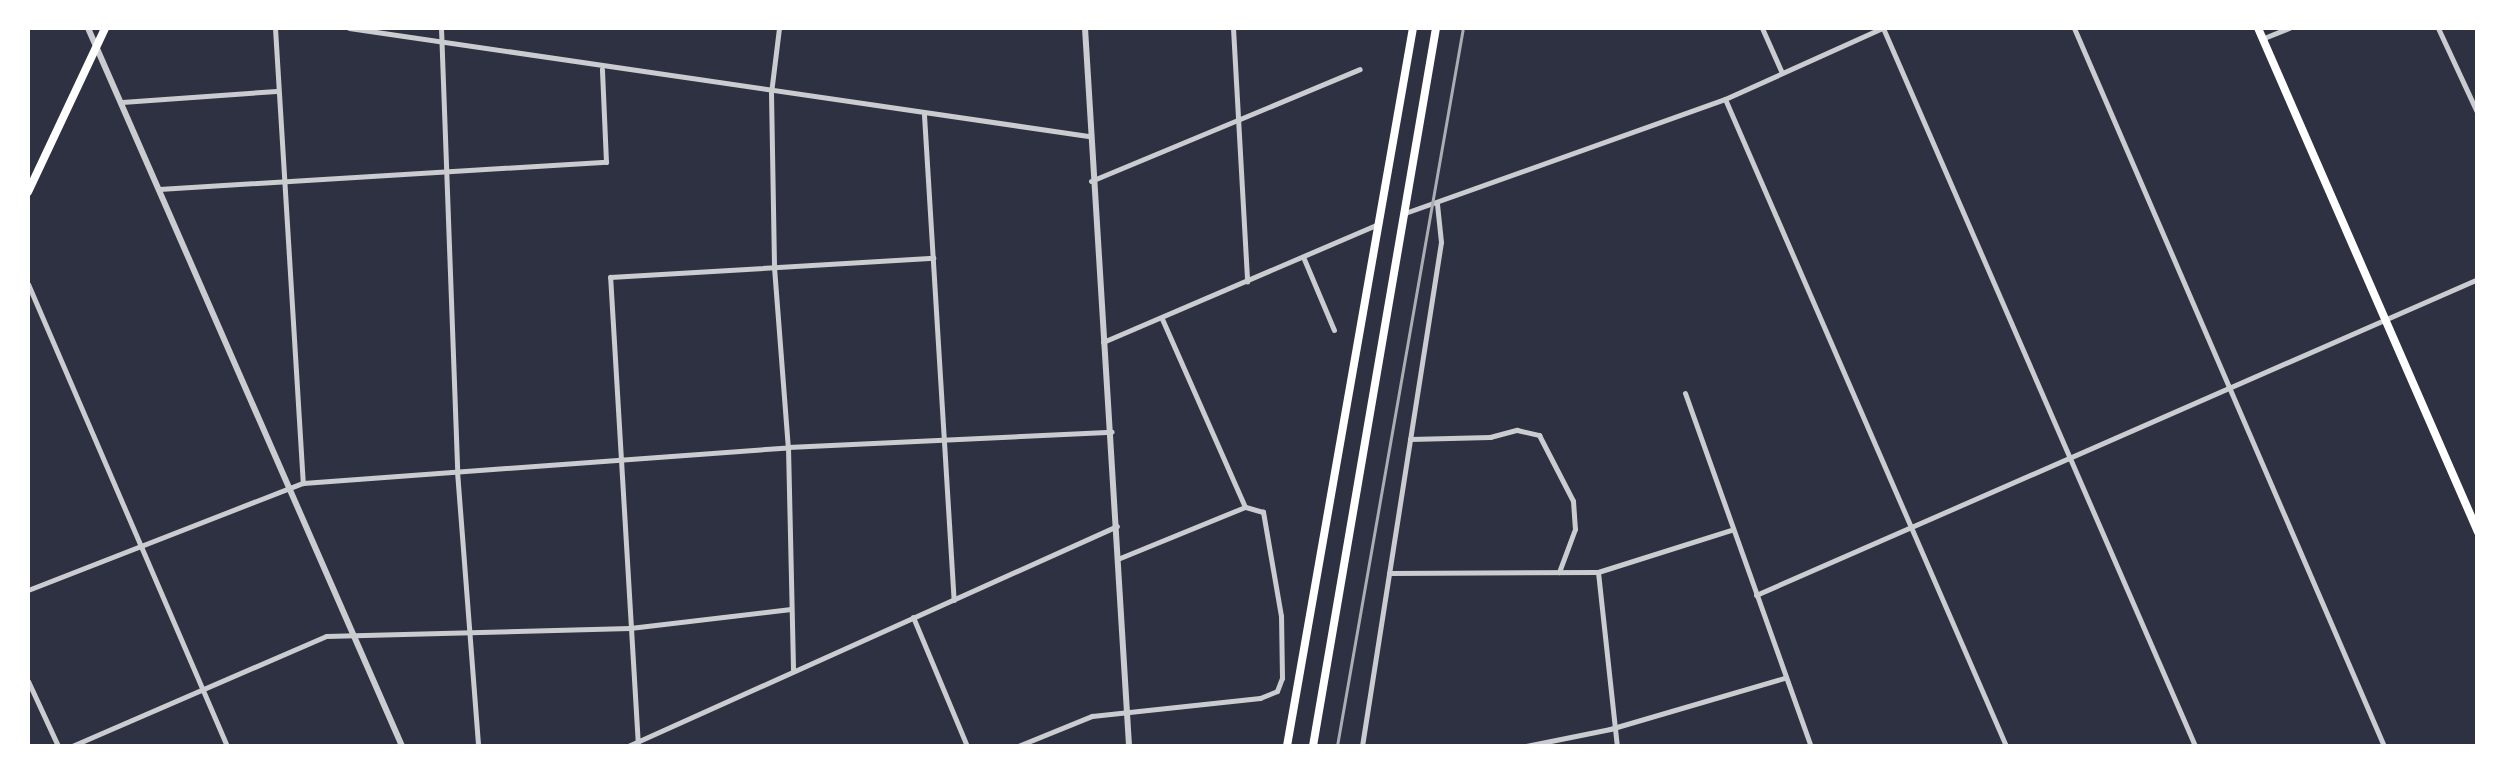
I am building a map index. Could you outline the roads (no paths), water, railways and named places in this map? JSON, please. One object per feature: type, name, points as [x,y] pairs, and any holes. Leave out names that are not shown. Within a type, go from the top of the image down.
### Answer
[{"type":"main road","points":[[28,192],[105,28]]},
{"type":"main road","points":[[1287,746],[1413,28]]},
{"type":"main road","points":[[1313,746],[1436,28]]},
{"type":"main road","points":[[2258,28],[2389,318],[2478,532]]},
{"type":"street","points":[[88,28],[402,746]]},
{"type":"street","points":[[275,28],[303,483]]},
{"type":"street","points":[[349,28],[924,116],[1088,136]]},
{"type":"street","points":[[441,28],[457,471],[474,630],[478,746]]},
{"type":"street","points":[[779,28],[771,93],[774,267],[788,447],[793,671]]},
{"type":"street","points":[[1085,28],[1088,136],[1112,432],[1129,746]]},
{"type":"street","points":[[1233,28],[1248,282]]},
{"type":"street","points":[[1762,28],[1782,74]]},
{"type":"street","points":[[1402,214],[1726,99],[1882,28],[2072,457],[2194,746]]},
{"type":"street","points":[[2074,28],[2384,746]]},
{"type":"street","points":[[2263,38],[2288,28]]},
{"type":"street","points":[[2438,28],[2474,96],[2478,114]]},
{"type":"street","points":[[159,189],[606,162],[602,68]]},
{"type":"street","points":[[1091,181],[1360,69]]},
{"type":"street","points":[[122,102],[277,91]]},
{"type":"street","points":[[1726,99],[2006,746]]},
{"type":"street","points":[[924,116],[954,600]]},
{"type":"street","points":[[1362,746],[1441,242],[1437,203]]},
{"type":"street","points":[[1103,342],[1376,226]]},
{"type":"street","points":[[637,745],[610,278],[933,258]]},
{"type":"street","points":[[1304,259],[1334,330]]},
{"type":"street","points":[[1756,595],[1914,530],[2229,386],[2478,279]]},
{"type":"street","points":[[28,284],[136,543],[227,746]]},
{"type":"street","points":[[1162,319],[1245,507]]},
{"type":"street","points":[[1684,393],[1811,746]]},
{"type":"street","points":[[1410,440],[1490,437],[1517,430],[1540,435],[1572,502],[1575,530],[1559,572]]},
{"type":"street","points":[[28,590],[136,543],[303,483],[788,447],[1112,432]]},
{"type":"street","points":[[1018,746],[1092,716],[1277,692],[1281,616],[1263,512],[1245,507],[1120,558]]},
{"type":"street","points":[[628,746],[1117,526]]},
{"type":"street","points":[[1389,574],[1598,572],[1731,530]]},
{"type":"street","points":[[1598,572],[1610,729],[1617,746]]},
{"type":"street","points":[[72,746],[326,636],[630,628],[791,609]]},
{"type":"street","points":[[913,618],[967,746]]},
{"type":"street","points":[[1526,746],[1610,729],[1784,678]]},
{"type":"street","points":[[28,682],[58,746]]},
{"type":"railway","points":[[1337,746],[1463,28]]}]
